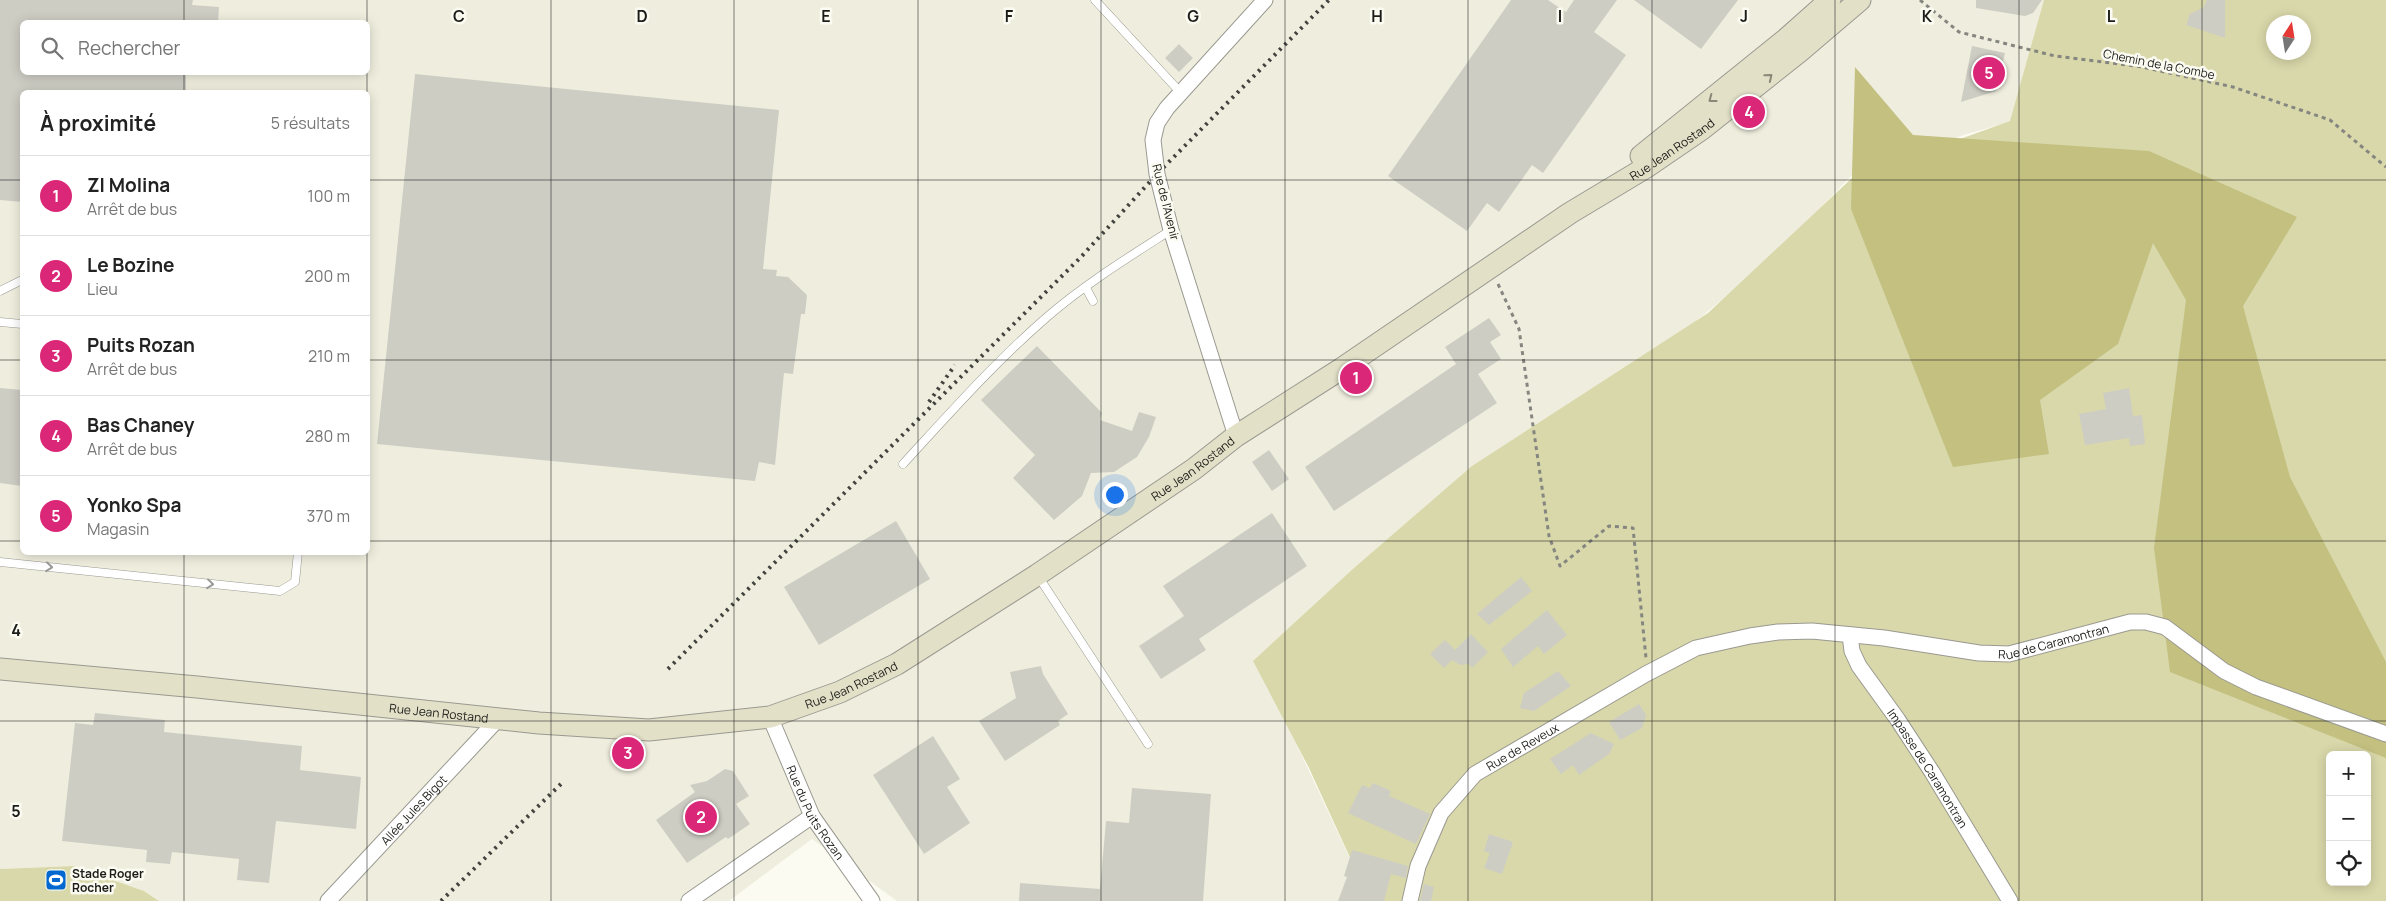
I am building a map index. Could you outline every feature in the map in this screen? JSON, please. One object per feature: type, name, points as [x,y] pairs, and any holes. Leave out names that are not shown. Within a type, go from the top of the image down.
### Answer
[{"type":"main road","name":"Rue Jean Rostand","points":[[1570,213],[1785,40],[1830,0]]},
{"type":"main road","name":"Rue Jean Rostand","points":[[0,669],[539,723],[649,730],[770,717],[840,692],[897,664],[1037,575],[1194,469],[1236,436],[1491,268],[1570,213],[1645,168],[1702,129],[1800,52],[1858,1]]},
{"type":"street","name":"Rue de l'Avenir","points":[[1236,436],[1172,230],[1157,174],[1152,140],[1157,123],[1181,92],[1265,0]]},
{"type":"street","name":"Rue de Caramontran","points":[[1696,648],[1723,641],[1778,632],[1812,631],[1884,638],[1979,653],[2009,654],[2130,622],[2146,622],[2166,627],[2224,671],[2256,687],[2386,734]]},
{"type":"street","name":"Impasse de Caramontran","points":[[1850,635],[1852,651],[1859,666],[1917,749],[2010,901]]},
{"type":"street","name":"Rue de Reveux","points":[[1410,901],[1418,866],[1441,814],[1475,774],[1646,674],[1696,648]]},
{"type":"street","name":"Rue du Puits Rozan","points":[[770,717],[812,816],[872,901]]},
{"type":"street","name":"Allée Jules Bigot","points":[[328,901],[499,718]]},
{"type":"street","points":[[689,901],[812,816]]},
{"type":"lane","points":[[1095,0],[1181,92]]},
{"type":"lane","points":[[903,464],[970,391],[1047,316],[1172,230]]},
{"type":"lane","points":[[0,291],[20,281]]},
{"type":"lane","points":[[1086,288],[1093,301]]},
{"type":"lane","points":[[0,322],[20,324]]},
{"type":"lane","points":[[0,562],[280,590],[295,582],[298,555]]},
{"type":"lane","points":[[1037,575],[1148,744]]},
{"type":"path","name":"Chemin de la Combe","points":[[1920,0],[1959,32],[2055,56],[2142,67],[2233,87],[2330,120],[2386,167]]},
{"type":"path","points":[[1491,268],[1519,329],[1549,536],[1560,566],[1609,526],[1633,528],[1646,674]]},
{"type":"shaded area","points":[[0,0],[2045,0],[2013,121],[1967,134],[1852,175],[1771,259],[1649,360],[1257,660],[1370,901],[897,901],[812,839],[729,901],[159,901],[144,891],[73,866],[0,869]]},
{"type":"shaded area","points":[[1855,67],[1913,135],[2149,151],[2297,217],[2243,306],[2290,477],[2386,662],[2386,758],[2170,672],[2154,548],[2186,300],[2153,243],[2118,344],[2040,400],[2049,454],[1953,467],[1851,209]]},
{"type":"green space","points":[[2044,0],[2386,0],[2386,901],[1370,901],[1309,768],[1253,661],[1354,568],[1472,466],[1708,313],[1852,178],[2010,121]]},
{"type":"green space","name":"Stade Roger Rocher","points":[[73,866],[144,891],[159,901],[0,901],[0,869]]},
{"type":"building","points":[[0,0],[193,0],[192,5],[219,7],[218,20],[20,20],[20,75],[186,75],[186,90],[20,90],[20,202],[0,200]]},
{"type":"building","points":[[1511,0],[1548,0],[1566,12],[1574,0],[1617,0],[1594,32],[1626,55],[1543,173],[1532,165],[1499,212],[1487,203],[1467,231],[1388,176]]},
{"type":"building","points":[[1634,0],[1738,0],[1701,49]]},
{"type":"building","points":[[1976,0],[2042,0],[2033,13],[2025,16],[1976,8]]},
{"type":"building","points":[[2207,0],[2225,0],[2225,38],[2186,25],[2190,14],[2204,7]]},
{"type":"building","points":[[1179,44],[1193,58],[1179,72],[1165,58]]},
{"type":"building","points":[[1972,46],[2005,53],[1996,91],[1961,102]]},
{"type":"building","points":[[415,74],[779,110],[763,269],[777,270],[776,276],[788,277],[807,295],[805,314],[801,314],[793,374],[784,373],[775,465],[759,462],[755,481],[377,444]]},
{"type":"building","points":[[1489,318],[1501,335],[1490,342],[1501,359],[1478,374],[1497,403],[1334,511],[1305,467],[1456,364],[1445,347]]},
{"type":"building","points":[[1037,346],[1102,413],[1100,420],[1132,431],[1139,412],[1156,417],[1149,437],[1137,457],[1114,472],[1091,473],[1082,496],[1054,520],[1013,478],[1035,455],[981,400]]},
{"type":"building","points":[[0,388],[20,390],[20,486],[0,483]]},
{"type":"building","points":[[2129,388],[2133,416],[2142,415],[2145,444],[2130,446],[2129,438],[2085,445],[2079,414],[2106,409],[2103,393]]},
{"type":"building","points":[[1269,450],[1289,479],[1272,491],[1252,462]]},
{"type":"building","points":[[1272,513],[1307,566],[1199,639],[1206,650],[1161,679],[1139,646],[1184,616],[1163,586]]},
{"type":"building","points":[[896,521],[930,579],[819,645],[784,587]]},
{"type":"building","points":[[1521,577],[1532,591],[1489,625],[1477,614]]},
{"type":"building","points":[[1547,610],[1567,635],[1544,654],[1538,646],[1513,667],[1501,649]]},
{"type":"building","points":[[1471,634],[1488,652],[1472,668],[1469,664],[1460,665],[1452,660],[1444,668],[1430,654],[1445,640],[1455,650]]},
{"type":"building","points":[[1041,666],[1043,674],[1068,714],[1058,721],[1060,725],[1005,761],[979,721],[1016,698],[1010,672]]},
{"type":"building","points":[[1558,671],[1571,686],[1534,711],[1520,708],[1524,693]]},
{"type":"building","points":[[1639,704],[1646,715],[1642,728],[1620,740],[1609,722]]},
{"type":"building","points":[[95,713],[165,720],[164,732],[302,746],[300,770],[361,777],[356,829],[276,821],[269,883],[237,880],[239,859],[172,852],[170,864],[146,862],[147,850],[62,841],[75,723],[93,725]]},
{"type":"building","points":[[1591,733],[1614,744],[1609,754],[1579,775],[1573,765],[1561,774],[1550,759]]},
{"type":"building","points":[[933,736],[960,779],[947,787],[970,823],[924,854],[873,775]]},
{"type":"building","points":[[725,769],[733,771],[749,796],[736,804],[750,824],[728,839],[726,837],[687,863],[656,820],[695,792],[690,785],[707,781]]},
{"type":"building","points":[[1373,783],[1391,791],[1389,796],[1430,814],[1416,844],[1348,813],[1362,785],[1370,788]]},
{"type":"building","points":[[1132,788],[1211,794],[1203,901],[1019,901],[1020,883],[1100,889],[1106,821],[1129,823]]},
{"type":"building","points":[[1489,834],[1513,842],[1502,874],[1484,868],[1490,853],[1484,851]]},
{"type":"building","points":[[1352,850],[1408,866],[1406,878],[1391,874],[1384,901],[1338,901],[1347,877],[1344,876]]},
{"type":"building","points":[[1424,884],[1434,887],[1431,901],[1420,901]]},
{"type":"railway","points":[[668,669],[1081,257],[1157,174],[1329,0]]},
{"type":"railway","points":[[929,402],[955,365]]},
{"type":"railway","points":[[441,901],[562,783]]},
{"type":"place","name":"Yonko Spa","points":[[1989,73]]},
{"type":"place","name":"Bas Chaney","points":[[1749,112]]},
{"type":"place","name":"ZI Molina","points":[[1356,378]]},
{"type":"place","name":"Puits Rozan","points":[[628,753]]},
{"type":"place","name":"Le Bozine","points":[[701,817]]},
{"type":"place","name":"Stade Roger Rocher","points":[[56,880]]}]
